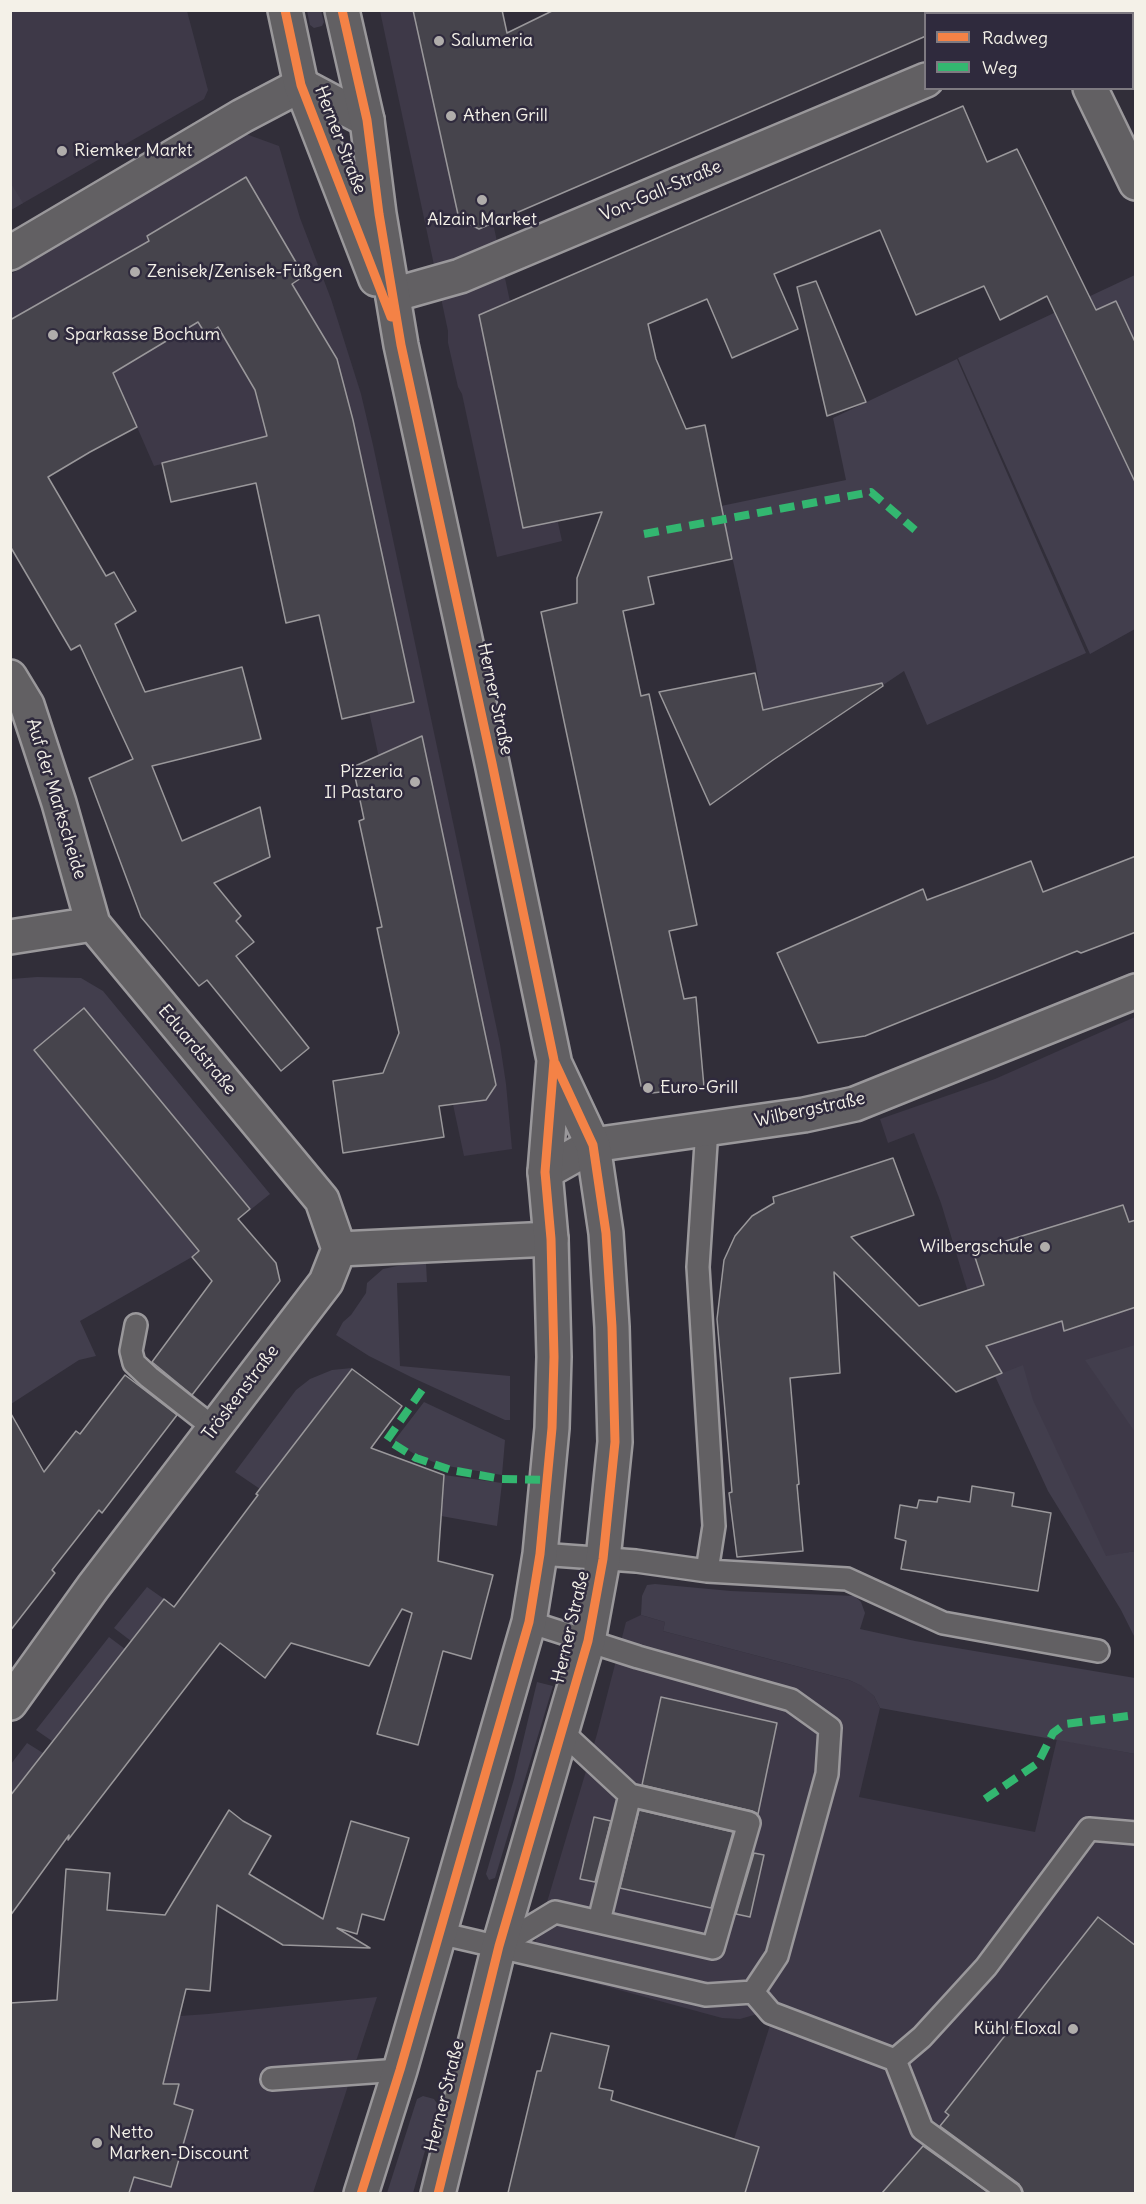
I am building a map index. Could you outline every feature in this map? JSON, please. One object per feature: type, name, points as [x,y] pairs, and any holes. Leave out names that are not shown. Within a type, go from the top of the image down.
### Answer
[{"type":"main road","name":"Herner Straße","points":[[285,10],[301,85],[401,345]]},
{"type":"main road","name":"Herner Straße","points":[[342,10],[367,120],[379,214],[401,345],[554,1060],[593,1145],[606,1233],[612,1327],[615,1442],[603,1559],[588,1641],[499,1946],[438,2193]]},
{"type":"main road","name":"Von-Gall-Straße","points":[[393,295],[460,276],[924,81]]},
{"type":"main road","name":"Herner Straße","points":[[10,253],[242,116],[301,85]]},
{"type":"main road","points":[[301,85],[367,120]]},
{"type":"main road","points":[[1091,90],[1136,183]]},
{"type":"main road","name":"Auf der Markscheide","points":[[10,677],[27,705],[59,803],[93,924]]},
{"type":"main road","points":[[10,937],[93,924]]},
{"type":"main road","name":"Eduardstraße","points":[[93,924],[322,1200],[339,1250]]},
{"type":"main road","name":"Wilbergstraße","points":[[545,1172],[593,1145],[804,1115],[855,1104],[1136,991]]},
{"type":"main road","name":"Herner Straße","points":[[361,2193],[400,2070],[529,1622],[540,1554],[552,1428],[554,1357],[551,1239],[545,1172],[554,1060]]},
{"type":"main road","points":[[339,1250],[551,1239]]},
{"type":"main road","name":"Tröskenstraße","points":[[10,1703],[93,1587],[326,1282],[339,1250]]},
{"type":"lane","points":[[707,1128],[698,1267],[714,1526],[707,1571]]},
{"type":"lane","points":[[136,1325],[131,1351],[134,1363],[214,1428]]},
{"type":"lane","points":[[540,1554],[636,1561],[707,1571],[847,1579],[943,1623],[1098,1651]]},
{"type":"lane","points":[[529,1622],[638,1657],[791,1700],[830,1728],[827,1774],[777,1956],[753,1992]]},
{"type":"lane","points":[[499,1946],[555,1912],[713,1948],[750,1823],[630,1795],[561,1731]]},
{"type":"lane","points":[[599,1921],[630,1795]]},
{"type":"lane","points":[[894,2060],[921,2037],[987,1966],[1089,1829],[1136,1833]]},
{"type":"lane","points":[[439,1933],[706,1995],[753,1992]]},
{"type":"lane","points":[[753,1992],[771,2013],[894,2060],[921,2129],[1011,2193]]},
{"type":"lane","points":[[272,2079],[400,2070]]},
{"type":"shaded area","name":"Riemker Markt","points":[[11,11],[187,11],[208,90],[204,99],[11,210]]},
{"type":"shaded area","points":[[307,11],[321,11],[324,22],[322,26],[314,28],[310,25]]},
{"type":"shaded area","points":[[380,11],[447,11],[562,541],[497,557],[462,394],[458,387],[448,343],[448,331]]},
{"type":"shaded area","points":[[246,134],[279,146],[300,218],[331,299],[361,394],[500,1044],[512,1149],[464,1156],[305,412],[264,423],[267,436],[154,466],[137,427],[90,452],[11,500],[11,274]]},
{"type":"shaded area","points":[[10,182],[23,203],[11,210],[10,210]]},
{"type":"shaded area","points":[[1135,275],[1135,629],[1090,654],[958,358]]},
{"type":"shaded area","points":[[957,359],[1086,653],[927,725],[904,671],[831,720],[822,697],[763,709],[756,666],[721,506],[846,480],[833,418]]},
{"type":"shaded area","points":[[81,978],[103,991],[270,1194],[192,1257],[80,1321],[96,1356],[79,1360],[11,1404],[11,979]]},
{"type":"shaded area","name":"Wilbergschule","points":[[1135,1017],[1135,1551],[1097,1559],[1001,1371],[976,1329],[978,1325],[941,1203],[914,1133],[888,1143],[880,1119],[995,1079]]},
{"type":"shaded area","points":[[426,1263],[427,1282],[397,1283],[400,1366],[510,1376],[510,1420],[505,1420],[411,1377],[369,1356],[336,1335],[343,1322],[351,1315],[366,1293],[367,1283],[383,1269]]},
{"type":"shaded area","points":[[1136,1345],[1135,1432],[1085,1360]]},
{"type":"shaded area","points":[[1023,1365],[1033,1400],[1106,1556],[1135,1551],[1135,1638],[1121,1610],[1048,1491],[995,1376]]},
{"type":"shaded area","points":[[352,1368],[260,1489],[235,1472],[296,1390],[310,1379],[332,1370]]},
{"type":"shaded area","points":[[424,1402],[505,1440],[502,1475],[441,1465],[416,1455],[394,1441]]},
{"type":"shaded area","points":[[444,1475],[502,1483],[497,1526],[441,1516]]},
{"type":"shaded area","points":[[647,1585],[731,1591],[855,1596],[861,1602],[865,1613],[860,1629],[915,1641],[1135,1678],[1135,1754],[880,1708],[874,1696],[862,1686],[849,1680],[663,1631],[665,1622],[641,1615],[642,1596]]},
{"type":"shaded area","points":[[147,1587],[164,1599],[131,1641],[114,1628]]},
{"type":"shaded area","points":[[641,1615],[665,1622],[663,1631],[849,1680],[863,1686],[874,1696],[880,1708],[859,1797],[1035,1832],[1057,1739],[1135,1754],[1135,2193],[717,2193],[778,2000],[761,2013],[740,2019],[722,2018],[542,1969],[531,1956],[597,1734],[626,1622]]},
{"type":"shaded area","points":[[109,1637],[125,1649],[52,1741],[36,1730]]},
{"type":"shaded area","points":[[537,1682],[553,1686],[495,1878],[489,1880],[486,1874],[514,1779]]},
{"type":"shaded area","points":[[27,1743],[43,1753],[11,1796],[11,1764]]},
{"type":"shaded area","points":[[377,1997],[313,2193],[11,2194],[11,2028],[208,2014]]},
{"type":"shaded area","points":[[423,2096],[434,2099],[438,2105],[413,2193],[387,2193],[417,2099]]},
{"type":"building","points":[[413,10],[502,10],[507,33],[552,11],[983,10],[980,12],[924,12],[924,37],[479,229],[459,219]]},
{"type":"building","points":[[963,106],[987,162],[1017,149],[1096,310],[1116,301],[1136,344],[1136,484],[1047,296],[1000,320],[984,286],[916,315],[880,230],[774,274],[798,329],[732,358],[707,299],[648,324],[656,359],[686,429],[705,425],[732,559],[648,577],[654,604],[623,611],[641,696],[649,694],[697,925],[669,931],[684,999],[696,997],[704,1087],[652,1093],[641,1086],[541,612],[577,603],[577,578],[602,512],[523,528],[479,315]]},
{"type":"building","points":[[246,177],[304,276],[292,284],[337,359],[353,420],[414,702],[342,719],[319,615],[286,623],[256,483],[171,502],[162,463],[267,436],[255,390],[218,327],[206,335],[198,322],[113,373],[137,427],[48,477],[106,576],[114,572],[136,611],[115,624],[145,692],[242,667],[261,739],[152,766],[182,841],[260,807],[270,857],[214,883],[241,916],[236,921],[254,942],[236,956],[309,1048],[281,1071],[207,980],[199,986],[141,917],[89,778],[133,759],[80,645],[71,650],[10,546],[10,320],[149,241],[147,236]]},
{"type":"building","points":[[816,281],[866,402],[827,416],[797,287]]},
{"type":"building","points":[[755,673],[763,710],[882,683],[883,686],[710,805],[659,692]]},
{"type":"building","points":[[422,736],[496,1085],[486,1100],[439,1106],[444,1137],[343,1153],[333,1081],[383,1073],[399,1033],[377,928],[382,927],[359,821],[364,819],[353,767]]},
{"type":"building","points":[[1136,856],[1136,932],[1081,953],[1077,951],[865,1036],[818,1043],[777,953],[923,889],[927,900],[1031,861],[1043,892]]},
{"type":"building","points":[[84,1008],[250,1209],[238,1219],[276,1263],[280,1281],[192,1395],[152,1362],[212,1281],[192,1257],[199,1251],[34,1050]]},
{"type":"building","points":[[893,1158],[914,1215],[851,1237],[919,1306],[984,1285],[973,1251],[1123,1205],[1129,1222],[1136,1220],[1136,1307],[1064,1331],[1062,1321],[986,1346],[1002,1373],[956,1392],[834,1272],[840,1373],[790,1378],[803,1551],[737,1557],[729,1493],[732,1492],[717,1319],[724,1260],[735,1236],[752,1216],[774,1203],[773,1197]]},
{"type":"building","points":[[352,1369],[402,1406],[371,1448],[444,1475],[438,1561],[493,1575],[471,1659],[443,1651],[418,1745],[377,1734],[412,1613],[402,1609],[369,1666],[291,1643],[265,1678],[220,1643],[68,1840],[69,1835],[10,1916],[10,1796],[164,1599],[174,1607],[258,1495],[256,1494]]},
{"type":"building","points":[[125,1375],[177,1415],[102,1513],[99,1510],[52,1570],[55,1573],[10,1631],[10,1412],[44,1472],[76,1431],[80,1434]]},
{"type":"building","points":[[972,1486],[1014,1493],[1012,1506],[1051,1513],[1038,1591],[901,1569],[906,1541],[895,1538],[900,1505],[917,1508],[919,1500],[937,1502],[938,1497],[970,1502]]},
{"type":"building","points":[[661,1697],[777,1723],[758,1814],[642,1785]]},
{"type":"building","points":[[229,1810],[243,1821],[271,1836],[249,1874],[323,1919],[351,1821],[409,1838],[384,1920],[362,1914],[357,1934],[337,1928],[370,1948],[283,1945],[217,1905],[210,1991],[186,1989],[163,2084],[179,2084],[174,2104],[193,2110],[171,2187],[134,2177],[129,2193],[10,2193],[10,2003],[57,2000],[66,1869],[110,1873],[107,1910],[165,1915]]},
{"type":"building","points":[[639,1810],[733,1832],[711,1908],[620,1888]]},
{"type":"building","points":[[594,1817],[611,1821],[595,1882],[580,1879]]},
{"type":"building","points":[[754,1853],[764,1855],[750,1917],[736,1914]]},
{"type":"building","name":"Kühl Eloxal","points":[[1098,1917],[1136,1946],[1136,2193],[1023,2193],[1019,2184],[940,2126],[949,2115],[945,2112]]},
{"type":"building","points":[[551,2033],[609,2046],[599,2088],[613,2091],[611,2100],[759,2147],[745,2193],[508,2193],[537,2071],[541,2071]]},
{"type":"building","points":[[923,2146],[989,2193],[882,2193]]},
{"type":"marked path","points":[[644,534],[871,492],[915,530]]},
{"type":"marked path","points":[[422,1390],[387,1440],[416,1458],[451,1470],[502,1479],[548,1480]]},
{"type":"marked path","points":[[985,1799],[1038,1763],[1053,1733],[1065,1724],[1136,1715]]},
{"type":"cycle path","points":[[285,10],[301,85],[391,317]]},
{"type":"cycle path","points":[[342,10],[367,120],[379,214],[401,345],[554,1060],[545,1172],[551,1239],[554,1357],[552,1428],[540,1554],[529,1622],[400,2070],[361,2194]]},
{"type":"cycle path","points":[[438,2194],[499,1946],[588,1641],[603,1559],[615,1442],[612,1327],[606,1233],[593,1145],[555,1063]]},
{"type":"place","name":"Salumeria","points":[[439,41]]},
{"type":"place","name":"Athen Grill","points":[[451,116]]},
{"type":"place","name":"Riemker Markt","points":[[62,151]]},
{"type":"place","name":"Alzain Market","points":[[482,200]]},
{"type":"place","name":"Zenisek/Zenisek-Füßgen","points":[[135,272]]},
{"type":"place","name":"Sparkasse Bochum","points":[[53,335]]},
{"type":"place","name":"Pizzeria Il Pastaro","points":[[415,782]]},
{"type":"place","name":"Euro-Grill","points":[[648,1088]]},
{"type":"place","name":"Wilbergschule","points":[[1045,1247]]},
{"type":"place","name":"Kühl Eloxal","points":[[1073,2029]]},
{"type":"place","name":"Netto Marken-Discount","points":[[97,2143]]}]
